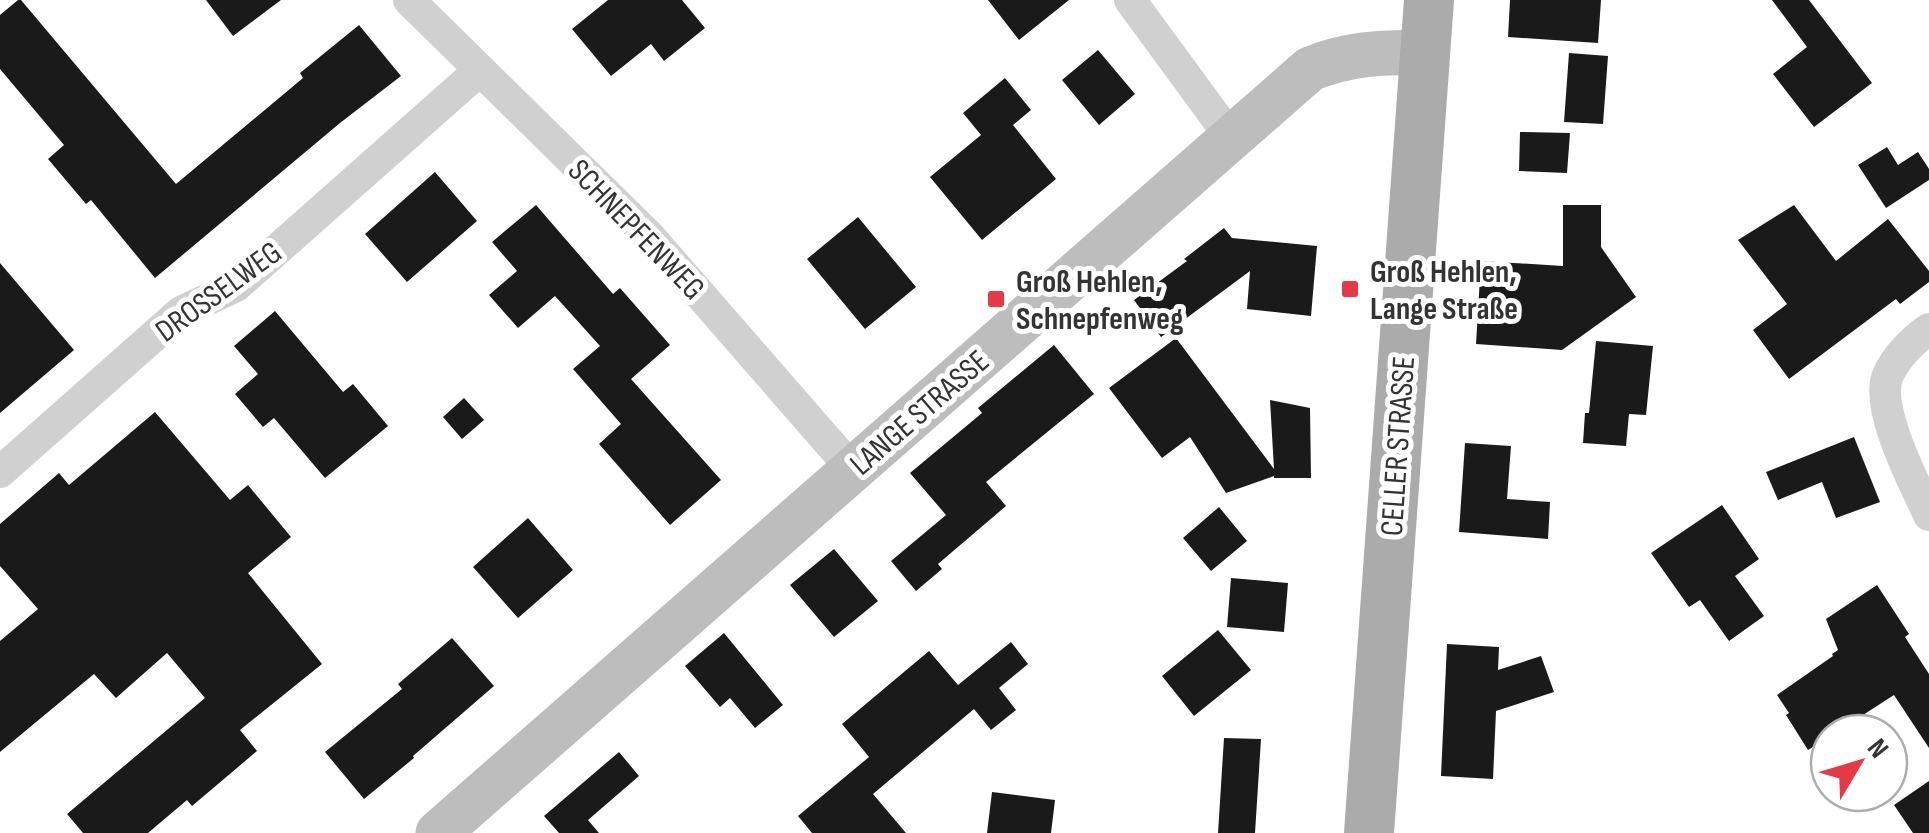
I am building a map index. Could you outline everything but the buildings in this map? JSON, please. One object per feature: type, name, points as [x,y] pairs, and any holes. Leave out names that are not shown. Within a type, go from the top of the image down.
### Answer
[{"type":"main road","name":"CELLER STRASSE","points":[[1369,833],[1429,0]]},
{"type":"main road","name":"LANGE STRASSE","points":[[438,833],[1310,68],[1339,58],[1374,53],[1426,52]]},
{"type":"street","name":"SCHNEPFENWEG","points":[[409,0],[650,237],[852,470]]},
{"type":"street","points":[[1130,0],[1232,139]]},
{"type":"street","name":"DROSSELWEG","points":[[0,472],[181,312],[236,286],[480,70]]},
{"type":"street","points":[[1929,329],[1912,341],[1886,377],[1888,414],[1900,453],[1929,515]]},
{"type":"place","name":"Groß Hehlen, Lange Straße","points":[[1350,289]]},
{"type":"place","name":"Groß Hehlen, Schnepfenweg","points":[[996,299]]}]
